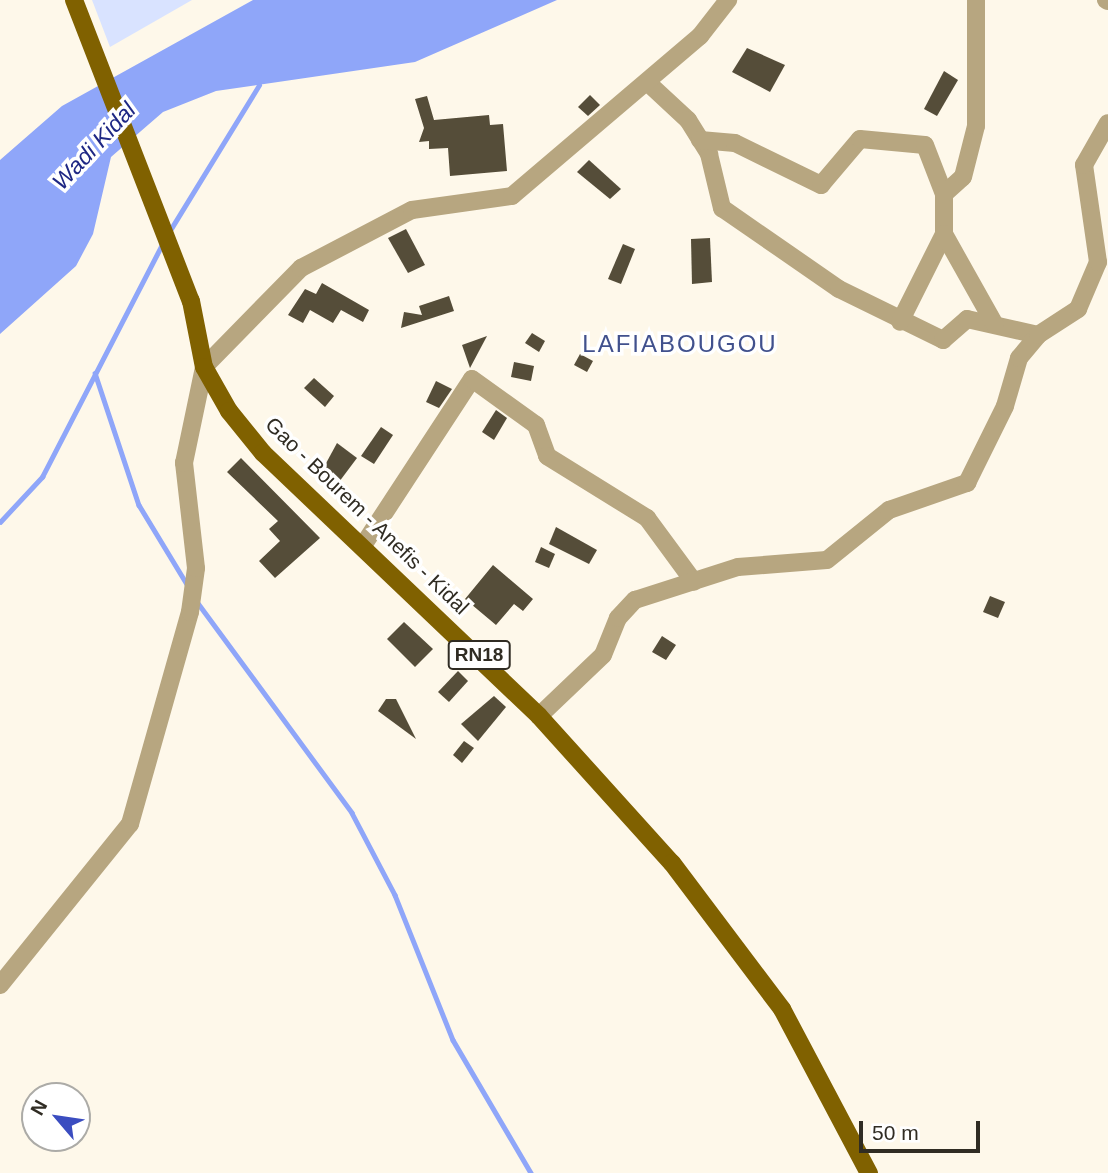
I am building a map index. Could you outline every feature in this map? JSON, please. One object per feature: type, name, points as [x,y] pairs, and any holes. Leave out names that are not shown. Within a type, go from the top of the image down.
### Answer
[{"type":"main road","name":"Gao - Bourem - Anefis - Kidal","points":[[74,0],[85,35],[191,302],[204,367],[263,453],[364,544],[539,716],[672,863],[782,1009],[869,1173]]},
{"type":"street","points":[[0,985],[130,824],[190,612],[195,568],[184,463],[204,367],[301,268],[412,210],[512,196],[700,36],[727,0]]},
{"type":"street","points":[[944,194],[963,177],[976,126],[976,0]]},
{"type":"street","points":[[647,82],[700,140],[722,208],[839,289],[901,322],[943,340],[967,319],[1038,335]]},
{"type":"street","points":[[539,716],[603,655],[618,618],[635,600],[738,567],[827,560],[889,510],[967,483],[1005,406],[1020,358],[1038,335],[1078,309],[1099,259],[1084,165],[1108,123]]},
{"type":"street","points":[[700,140],[735,144],[821,185],[869,135],[925,145],[944,194],[944,234],[901,322]]},
{"type":"street","points":[[944,234],[995,325]]},
{"type":"street","points":[[364,544],[472,379],[537,425],[547,456],[647,518],[694,582]]},
{"type":"shaded area","points":[[92,0],[192,0],[110,47]]},
{"type":"water","name":"Wadi Kidal","points":[[253,0],[557,0],[415,62],[216,91],[163,112],[111,157],[93,234],[76,266],[0,334],[0,160],[62,106]]},
{"type":"building","points":[[747,48],[785,65],[770,92],[732,72]]},
{"type":"building","points":[[944,71],[958,80],[937,116],[924,109]]},
{"type":"building","points":[[590,95],[600,105],[588,116],[578,107]]},
{"type":"building","points":[[427,96],[434,120],[489,115],[490,125],[503,124],[507,171],[450,176],[448,148],[429,149],[429,141],[419,142],[424,128],[415,99]]},
{"type":"building","points":[[589,160],[621,189],[610,199],[577,172]]},
{"type":"building","points":[[406,229],[425,265],[408,273],[388,238]]},
{"type":"building","points":[[710,238],[712,282],[692,284],[691,239]]},
{"type":"building","points":[[623,244],[635,249],[621,284],[608,279]]},
{"type":"building","points":[[322,283],[369,310],[363,322],[341,310],[333,323],[310,310],[303,323],[288,315],[305,289],[316,294]]},
{"type":"building","points":[[449,296],[454,311],[401,328],[404,312],[422,315],[419,306]]},
{"type":"building","points":[[532,333],[545,341],[539,352],[525,343]]},
{"type":"building","points":[[487,336],[470,368],[462,345]]},
{"type":"building","points":[[580,354],[593,361],[587,372],[574,365]]},
{"type":"building","points":[[514,362],[534,366],[531,381],[511,377]]},
{"type":"building","points":[[314,378],[334,396],[325,407],[304,388]]},
{"type":"building","points":[[436,381],[452,389],[439,408],[426,402]]},
{"type":"building","points":[[496,410],[507,418],[494,440],[482,432]]},
{"type":"building","points":[[381,427],[393,435],[374,464],[361,456]]},
{"type":"building","points":[[337,443],[357,458],[333,490],[318,478]]},
{"type":"building","points":[[241,458],[320,538],[275,578],[259,561],[280,541],[269,529],[278,521],[227,472]]},
{"type":"building","points":[[556,527],[597,550],[589,564],[549,544]]},
{"type":"building","points":[[541,547],[555,554],[549,568],[535,562]]},
{"type":"building","points":[[493,565],[533,599],[523,611],[514,604],[496,625],[465,599]]},
{"type":"building","points":[[990,596],[1005,602],[998,618],[983,612]]},
{"type":"building","points":[[404,622],[433,649],[415,667],[387,639]]},
{"type":"building","points":[[662,636],[676,645],[666,660],[652,652]]},
{"type":"building","points":[[458,671],[468,681],[449,702],[438,692]]},
{"type":"building","points":[[494,696],[506,707],[478,741],[461,724]]},
{"type":"building","points":[[386,699],[396,699],[416,739],[378,711]]},
{"type":"building","points":[[464,741],[474,748],[462,763],[453,755]]},
{"type":"waterway","points":[[169,232],[259,85]]},
{"type":"waterway","points":[[0,522],[42,477],[163,243]]},
{"type":"waterway","points":[[95,373],[139,505],[188,586]]},
{"type":"waterway","points":[[198,603],[352,813],[395,895],[453,1040],[531,1173]]},
{"type":"district","name":"LAFIABOUGOU","points":[[680,344]]}]
